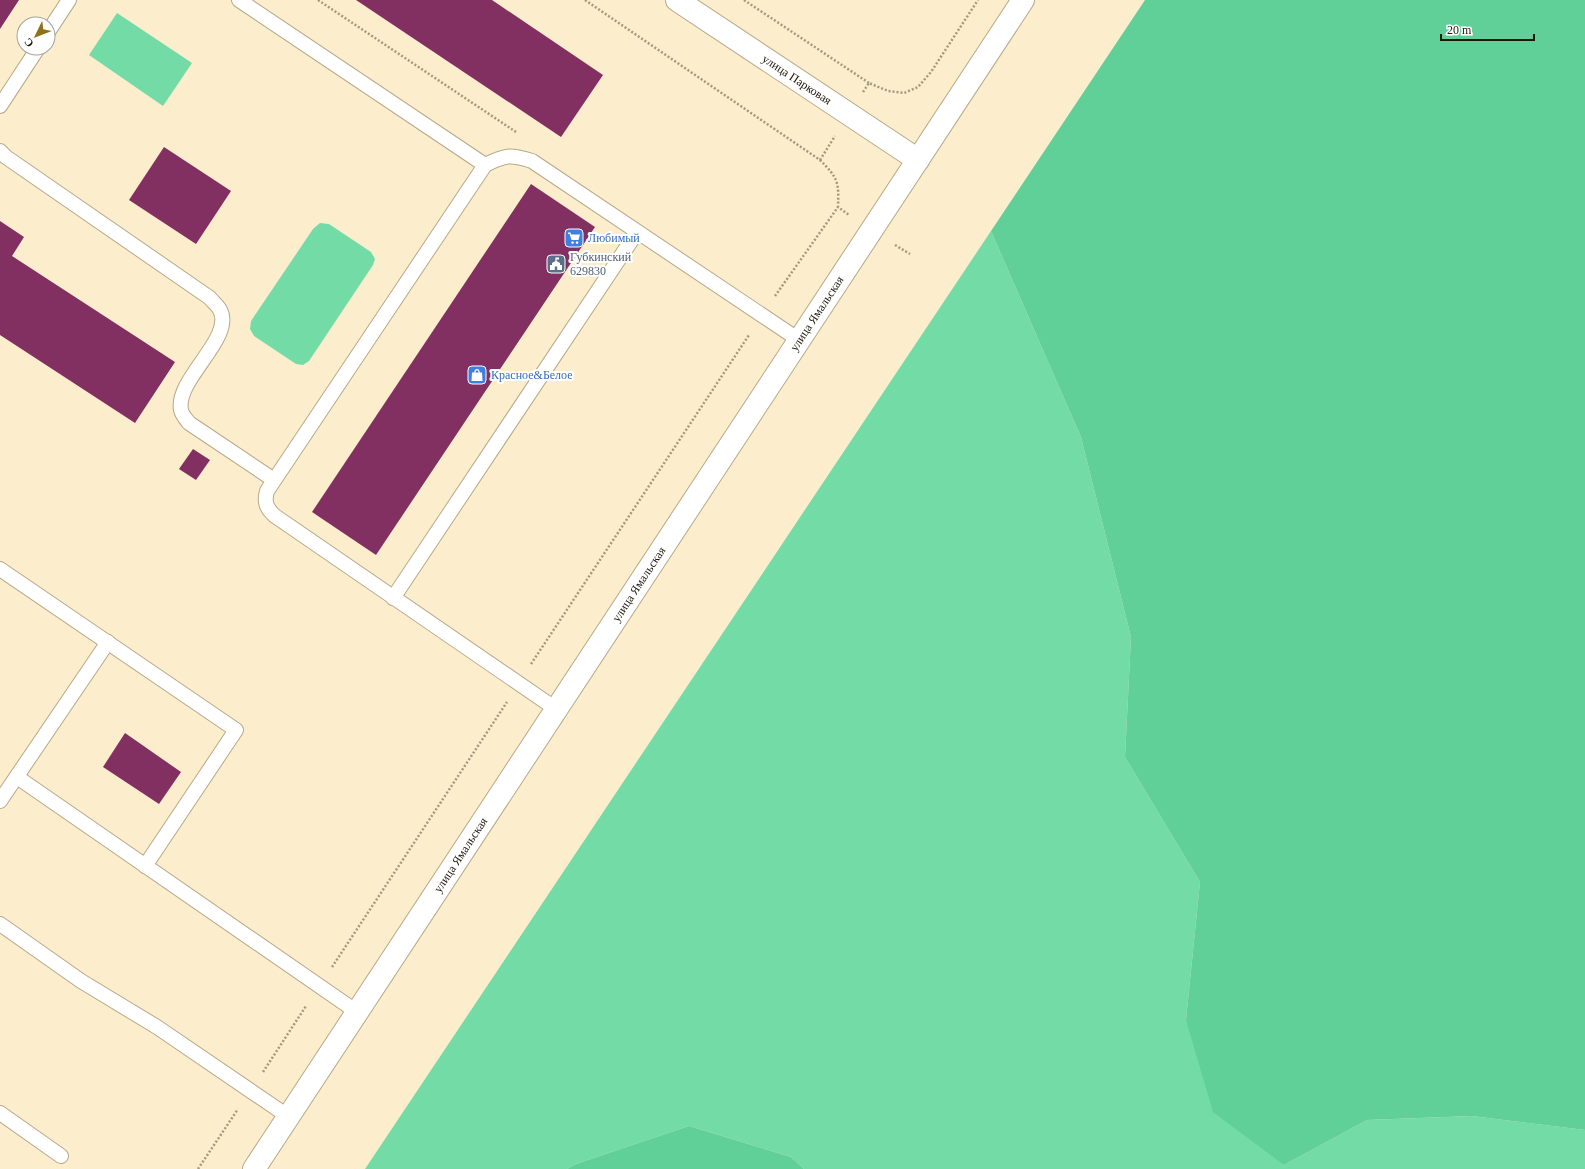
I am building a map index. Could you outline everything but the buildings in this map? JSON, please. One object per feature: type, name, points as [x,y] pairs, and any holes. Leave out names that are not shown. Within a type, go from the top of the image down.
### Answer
[{"type":"street","name":"улица Парковая","points":[[677,0],[918,160]]},
{"type":"street","name":"улица Ямальская","points":[[254,1169],[1023,0]]},
{"type":"lane","points":[[56,20],[69,0]]},
{"type":"lane","points":[[239,0],[485,165]]},
{"type":"lane","points":[[0,106],[33,56]]},
{"type":"lane","points":[[0,151],[6,157],[210,298],[220,310],[222,321],[218,338],[186,387],[181,400],[181,412],[189,423],[274,480]]},
{"type":"lane","points":[[556,709],[275,516],[267,509],[265,499],[267,491],[274,480],[485,165],[502,157],[517,156],[532,161],[799,340]]},
{"type":"lane","points":[[393,598],[636,232]]},
{"type":"lane","points":[[0,569],[236,730],[145,866]]},
{"type":"lane","points":[[0,801],[108,642]]},
{"type":"lane","points":[[17,777],[357,1012]]},
{"type":"lane","points":[[0,924],[80,981],[157,1026],[289,1117]]},
{"type":"lane","points":[[0,1113],[61,1156]]},
{"type":"path","points":[[585,0],[820,160],[832,172],[838,186],[838,207],[871,230]]},
{"type":"path","points":[[744,0],[869,82],[888,91],[904,93],[918,87],[931,72],[978,0]]},
{"type":"path","points":[[820,160],[869,82]]},
{"type":"green space","points":[[1145,0],[1585,0],[1585,1130],[1472,1116],[1367,1120],[1284,1165],[1213,1112],[1186,1020],[1200,882],[1125,757],[1131,637],[1081,437],[991,231]]},
{"type":"green space","points":[[117,13],[192,63],[163,106],[89,55]]},
{"type":"green space","points":[[320,223],[329,224],[371,252],[375,259],[373,265],[309,361],[303,365],[296,364],[254,336],[250,329],[251,321],[313,229]]},
{"type":"green space","points":[[991,231],[1081,437],[1131,637],[1125,757],[1200,882],[1186,1020],[1284,1165],[1367,1120],[1472,1116],[1585,1130],[1585,1169],[804,1169],[791,1157],[689,1126],[576,1164],[567,1169],[365,1169]]},
{"type":"green space","points":[[689,1126],[791,1157],[804,1169],[567,1169],[576,1164]]},
{"type":"place","name":"Любимый","points":[[574,238]]},
{"type":"place","name":"Губкинский 629830","points":[[556,264]]},
{"type":"place","name":"Красное&Белое","points":[[477,375]]}]
